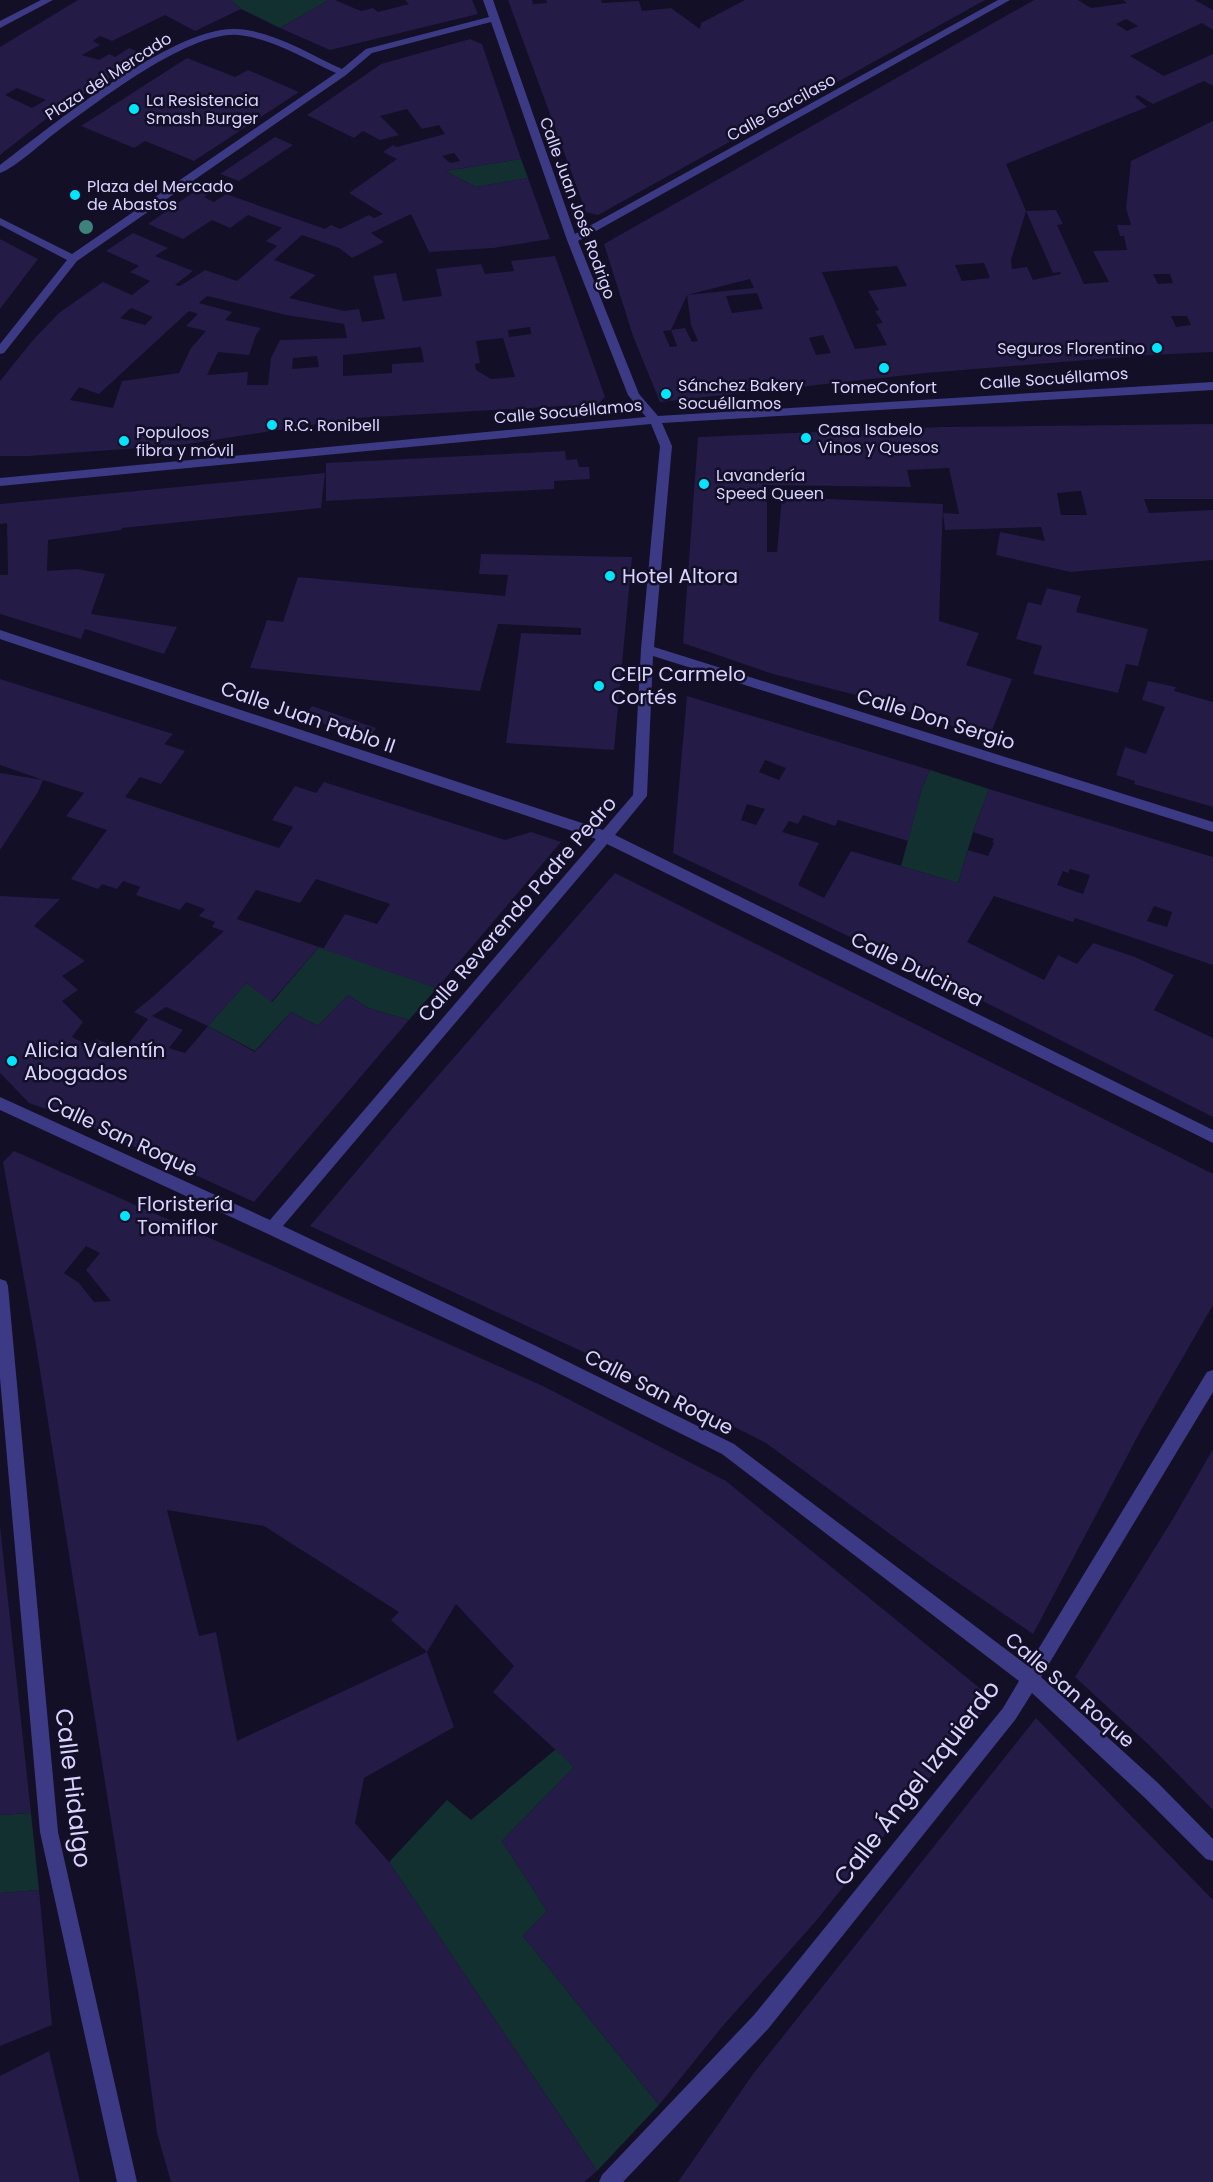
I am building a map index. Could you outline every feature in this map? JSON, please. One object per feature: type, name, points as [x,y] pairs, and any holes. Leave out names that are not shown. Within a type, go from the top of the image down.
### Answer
[{"type":"street","points":[[0,25],[48,0]]},
{"type":"street","name":"Calle Juan José Rodrigo","points":[[488,0],[572,240],[634,395],[655,420]]},
{"type":"street","name":"Calle Garcilaso","points":[[572,240],[1005,0]]},
{"type":"street","points":[[0,351],[73,259],[343,73],[369,51],[493,19]]},
{"type":"street","name":"Plaza del Mercado","points":[[0,170],[85,106],[174,50],[212,33],[226,31],[255,34],[343,73]]},
{"type":"street","points":[[0,221],[73,259]]},
{"type":"street","name":"Calle Socuéllamos","points":[[0,482],[655,420],[1213,386]]},
{"type":"street","name":"Calle Reverendo Padre Pedro","points":[[272,1228],[640,796],[648,649],[666,446],[655,420]]},
{"type":"street","name":"Calle Juan Pablo II","points":[[0,634],[604,836]]},
{"type":"street","name":"Calle Don Sergio","points":[[648,649],[1213,826]]},
{"type":"street","name":"Calle Dulcinea","points":[[604,836],[1213,1137]]},
{"type":"street","name":"Calle San Roque","points":[[0,1103],[272,1228],[528,1350],[728,1449],[1029,1678],[1151,1790],[1213,1852]]},
{"type":"street","name":"Calle Hidalgo","points":[[0,1286],[4,1368],[50,1832],[127,2182]]},
{"type":"street","name":"Calle Ángel Izquierdo","points":[[609,2182],[761,2022],[1009,1714],[1213,1377]]},
{"type":"green space","points":[[231,0],[329,0],[280,28],[241,9]]},
{"type":"green space","points":[[521,159],[528,178],[476,187],[445,171]]},
{"type":"green space","points":[[930,770],[989,789],[958,883],[901,866],[922,788]]},
{"type":"green space","points":[[319,947],[437,988],[409,1020],[368,1008],[348,995],[318,1026],[291,1012],[255,1051],[208,1026],[246,983],[272,1002]]},
{"type":"green space","points":[[556,1749],[574,1767],[502,1841],[547,1911],[523,1936],[659,2105],[597,2171],[389,1862],[447,1800],[471,1820]]},
{"type":"green space","points":[[31,1813],[39,1890],[0,1893],[0,1815]]},
{"type":"building","points":[[78,0],[231,0],[241,9],[195,31],[165,15],[112,41],[100,36],[93,41],[100,45],[82,55],[99,60],[109,54],[115,57],[129,48],[146,55],[51,115],[0,155],[0,47]],"holes":[[[17,88],[46,100],[32,108],[5,95]]]},
{"type":"building","points":[[329,0],[335,0],[361,11],[373,8],[378,12],[409,4],[405,0],[472,0],[478,14],[330,50],[280,28]]},
{"type":"building","points":[[508,0],[532,0],[533,4],[547,3],[546,0],[601,0],[602,3],[639,1],[642,11],[671,8],[700,29],[701,23],[745,0],[985,0],[598,215],[586,212]]},
{"type":"building","points":[[1034,0],[1078,0],[1091,8],[1127,3],[1123,0],[1195,0],[1213,10],[1213,30],[1202,23],[1130,56],[1164,76],[1213,54],[1213,86],[1204,81],[1153,104],[1138,95],[1135,97],[1147,107],[1006,164],[1026,211],[1056,210],[1063,224],[1057,225],[1084,284],[1109,282],[1093,251],[1127,250],[1124,236],[1120,236],[1117,225],[1131,225],[1126,208],[1131,161],[1213,121],[1213,352],[926,373],[660,402],[633,336],[604,244]],"holes":[[[1126,19],[1138,26],[1127,31],[1116,24]],[[1026,211],[1053,273],[1060,272],[1061,274],[1033,280],[1027,267],[1012,269],[1011,260]],[[984,263],[990,278],[962,281],[955,265]],[[897,266],[907,286],[868,291],[879,310],[875,311],[883,323],[876,324],[887,345],[855,349],[822,272]],[[1153,274],[1170,274],[1173,283],[1158,284]],[[750,279],[754,288],[687,295]],[[757,293],[763,309],[732,313],[726,296]],[[687,295],[691,325],[698,341],[692,342],[685,328],[671,330]],[[1171,316],[1187,316],[1191,325],[1176,327]],[[671,330],[677,346],[670,347],[663,331]],[[823,335],[831,353],[816,355],[809,338]]]},
{"type":"building","points":[[470,39],[482,44],[521,159],[445,171],[476,187],[528,178],[550,239],[493,248],[429,252],[411,214],[371,233],[384,242],[352,258],[339,248],[302,235],[274,260],[316,275],[289,298],[344,311],[359,309],[362,322],[385,319],[373,276],[396,273],[403,301],[442,296],[436,269],[481,264],[485,274],[514,271],[511,261],[555,256],[605,397],[598,404],[357,418],[181,445],[0,456],[0,381],[33,340],[59,313],[103,282],[132,295],[150,281],[130,272],[139,266],[106,251],[133,233],[168,248],[155,256],[193,271],[175,285],[180,286],[205,270],[237,281],[277,246],[266,241],[282,228],[248,215],[230,228],[212,220],[183,239],[148,224],[205,184],[216,189],[204,197],[214,202],[226,194],[325,229],[331,225],[340,229],[369,215],[374,218],[383,214],[349,193],[397,159],[383,152],[393,145],[397,147],[445,134],[439,125],[422,129],[407,109],[380,116],[399,135],[380,140],[363,131],[354,138],[307,115],[381,64]],"holes":[[[454,153],[460,161],[450,163],[442,156]],[[207,296],[286,315],[344,324],[347,338],[280,340],[271,358],[268,385],[247,385],[248,372],[207,375],[218,352],[249,355],[261,328],[225,320],[232,312],[199,303]],[[131,308],[153,317],[145,325],[120,318]],[[189,311],[198,314],[186,326],[206,331],[191,348],[179,373],[122,381],[113,408],[70,400],[79,387],[99,394]],[[530,327],[531,334],[509,337],[508,330]],[[503,338],[515,377],[491,379],[476,370],[475,364],[480,363],[476,341]],[[421,347],[424,362],[392,364],[392,373],[343,376],[343,355]],[[317,356],[319,367],[292,369],[293,358]]]},
{"type":"building","points":[[187,58],[235,77],[248,70],[299,92],[194,161],[145,141],[134,148],[81,126]]},
{"type":"building","points":[[275,137],[293,145],[239,181],[220,174]]},
{"type":"building","points":[[0,239],[38,259],[0,309]]},
{"type":"building","points":[[1213,424],[1213,499],[1144,499],[1149,513],[1213,510],[1213,560],[1070,572],[996,555],[1000,532],[1045,541],[1041,527],[945,530],[943,513],[959,514],[949,468],[907,470],[911,487],[767,485],[767,552],[777,552],[782,497],[943,504],[939,621],[979,633],[966,665],[1012,679],[989,738],[860,696],[773,674],[683,643],[698,437],[941,427]],"holes":[[[1081,491],[1087,515],[1061,515],[1057,493]]]},
{"type":"building","points":[[565,451],[566,460],[577,459],[579,467],[589,467],[590,479],[554,481],[554,489],[326,501],[326,463]]},
{"type":"building","points":[[325,473],[321,508],[122,528],[121,530],[48,540],[47,571],[77,569],[105,574],[91,614],[177,627],[164,654],[85,629],[81,639],[0,614],[0,575],[8,575],[7,523],[0,524],[0,504]]},
{"type":"building","points":[[481,554],[632,557],[614,750],[506,743],[521,633],[581,635],[581,628],[498,624],[480,691],[250,668],[267,620],[283,622],[298,577],[505,596],[508,575],[479,574]]},
{"type":"building","points":[[1047,588],[1081,596],[1076,612],[1148,629],[1138,666],[1126,664],[1118,693],[1033,674],[1042,646],[1016,639],[1028,602],[1041,605]]},
{"type":"building","points":[[0,679],[173,734],[164,744],[185,751],[161,784],[140,777],[125,797],[279,848],[293,827],[272,820],[295,786],[316,793],[324,782],[505,840],[531,832],[561,842],[437,988],[323,949],[345,914],[377,924],[390,904],[316,879],[300,903],[256,890],[237,919],[319,947],[271,1002],[246,983],[208,1026],[255,1052],[291,1012],[318,1026],[348,995],[368,1008],[409,1020],[254,1202],[74,1119],[29,1103],[0,1073],[0,896],[60,899],[34,926],[85,961],[62,976],[78,990],[62,1001],[83,1022],[72,1037],[89,1046],[96,1039],[123,1051],[148,1019],[134,1012],[224,931],[212,927],[215,922],[199,916],[205,909],[186,902],[180,910],[136,895],[140,887],[123,881],[117,889],[102,884],[98,889],[71,879],[107,830],[66,816],[84,793],[0,765]],"holes":[[[166,1007],[208,1026],[185,1053],[169,1048],[183,1030],[152,1016]]]},
{"type":"building","points":[[1148,681],[1176,687],[1174,691],[1213,702],[1213,807],[1134,784],[1135,781],[1116,775],[1125,747],[1146,754],[1165,707],[1142,700]]},
{"type":"building","points":[[687,696],[930,770],[922,788],[908,841],[838,820],[835,826],[803,815],[798,824],[789,821],[782,832],[819,843],[798,885],[824,898],[851,851],[958,883],[968,850],[988,856],[994,843],[992,842],[994,839],[973,832],[989,789],[1213,857],[1213,965],[1075,918],[1073,922],[994,896],[967,942],[1044,980],[1058,955],[1077,964],[1093,943],[1135,957],[1174,975],[1154,1010],[1213,1038],[1213,1117],[945,982],[673,853]],"holes":[[[765,760],[786,768],[779,780],[759,772]],[[747,804],[765,809],[756,825],[741,820]],[[1070,869],[1090,875],[1083,894],[1057,885],[1063,871],[1068,873]],[[1154,906],[1172,912],[1167,927],[1147,921]]]},
{"type":"building","points":[[312,706],[376,728],[368,739],[303,717]]},
{"type":"building","points":[[0,773],[43,780],[38,792],[0,850]]},
{"type":"building","points":[[615,873],[1213,1174],[1213,1305],[1141,1430],[1033,1634],[931,1564],[766,1443],[633,1375],[310,1226]]},
{"type":"building","points":[[14,1151],[543,1386],[726,1481],[993,1699],[816,1921],[721,2028],[659,2105],[523,1936],[547,1911],[502,1841],[574,1767],[493,1692],[514,1666],[456,1604],[427,1652],[454,1727],[364,1778],[355,1823],[389,1862],[597,2171],[584,2182],[171,2182],[157,2133],[138,1991],[35,1339],[3,1162]],"holes":[[[86,1246],[100,1253],[86,1270],[111,1301],[94,1302],[79,1283],[64,1273]],[[167,1510],[264,1526],[399,1612],[391,1620],[427,1652],[237,1741],[216,1632],[199,1636]]]},
{"type":"building","points":[[1213,1449],[1213,1810],[1150,1746],[1075,1677],[1174,1517]]},
{"type":"building","points":[[0,1526],[31,1813],[0,1815]]},
{"type":"building","points":[[1036,1718],[1213,1900],[1213,2182],[678,2182],[753,2074]]},
{"type":"building","points":[[39,1890],[52,2025],[0,2046],[0,1893]]},
{"type":"building","points":[[49,2051],[80,2182],[0,2182],[0,2076]]},
{"type":"place","name":"La Resistencia Smash Burger","points":[[134,109]]},
{"type":"place","name":"Plaza del Mercado de Abastos","points":[[75,195]]},
{"type":"place","name":"Seguros Florentino","points":[[1157,348]]},
{"type":"place","name":"TomeConfort","points":[[884,368]]},
{"type":"place","name":"Sánchez Bakery Socuéllamos","points":[[666,394]]},
{"type":"place","name":"R.C. Ronibell","points":[[272,425]]},
{"type":"place","name":"Casa Isabelo Vinos y Quesos","points":[[806,438]]},
{"type":"place","name":"Populoos fibra y móvil","points":[[124,441]]},
{"type":"place","name":"Lavandería Speed Queen","points":[[704,484]]},
{"type":"place","name":"Hotel Altora","points":[[610,576]]},
{"type":"place","name":"CEIP Carmelo Cortés","points":[[599,686]]},
{"type":"place","name":"Alicia Valentín Abogados","points":[[12,1061]]},
{"type":"place","name":"Floristería Tomiflor","points":[[125,1216]]}]
